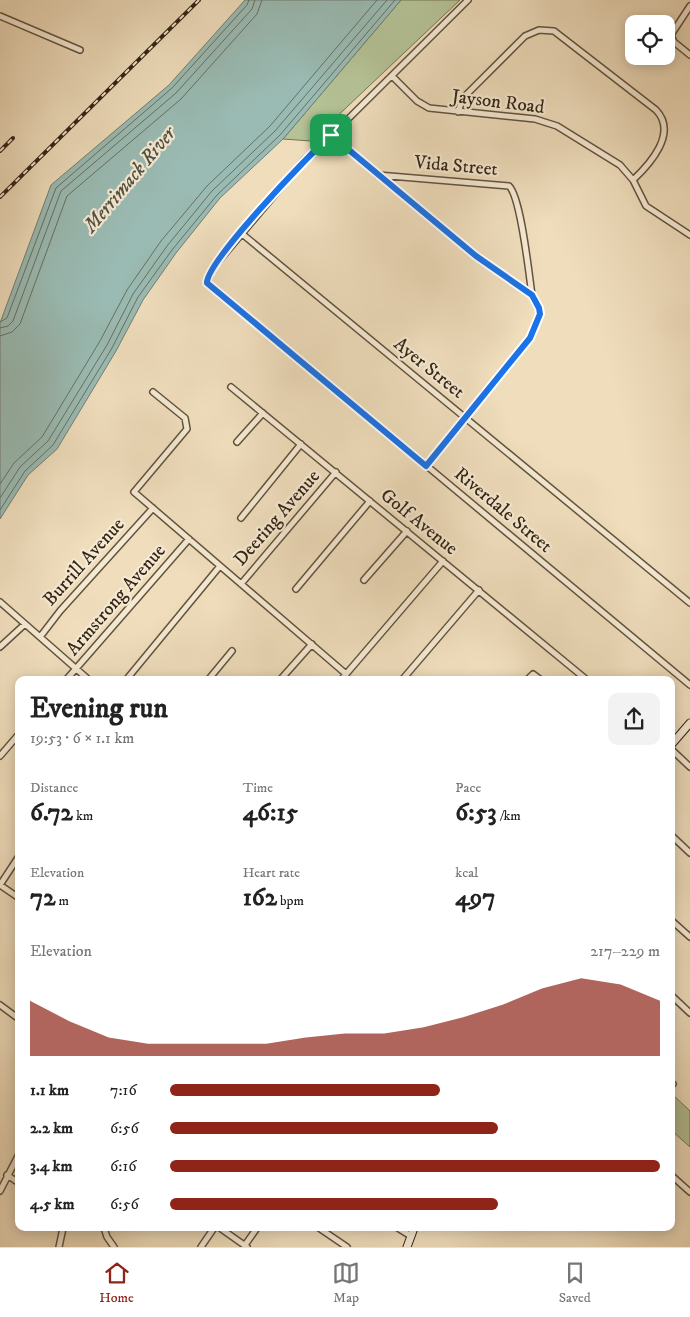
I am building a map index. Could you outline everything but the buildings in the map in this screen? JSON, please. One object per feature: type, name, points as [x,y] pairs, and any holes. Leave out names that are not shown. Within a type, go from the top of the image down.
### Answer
[{"type":"main road","points":[[675,740],[690,723]]},
{"type":"main road","points":[[407,1247],[413,1231]]},
{"type":"street","points":[[241,233],[292,173],[468,0]]},
{"type":"street","points":[[690,6],[673,30],[672,39],[690,55]]},
{"type":"street","points":[[0,16],[80,50]]},
{"type":"street","points":[[458,112],[463,98],[523,38],[539,30],[554,31],[656,110],[661,116],[665,131],[661,144],[646,166],[632,180]]},
{"type":"street","name":"Jayson Road","points":[[392,76],[421,104],[434,109],[535,119],[553,124],[616,161],[632,180],[646,206],[690,235]]},
{"type":"street","points":[[331,135],[476,256],[532,295],[540,312],[539,321],[530,338],[426,466]]},
{"type":"street","name":"Vida Street","points":[[378,175],[509,186],[513,190],[517,206],[532,295]]},
{"type":"street","name":"Riverdale Street","points":[[241,233],[212,269],[207,280],[210,287],[690,685]]},
{"type":"street","name":"Ayer Street","points":[[241,233],[690,603]]},
{"type":"street","name":"Golf Avenue","points":[[231,387],[582,676]]},
{"type":"street","points":[[154,392],[185,418],[188,424],[185,432],[134,492],[346,674],[443,561]]},
{"type":"street","points":[[237,442],[263,413]]},
{"type":"street","points":[[240,518],[300,444]]},
{"type":"street","name":"Deering Avenue","points":[[241,584],[336,472]]},
{"type":"street","points":[[296,589],[370,501]]},
{"type":"street","name":"Burrill Avenue","points":[[40,637],[153,508]]},
{"type":"street","points":[[364,580],[406,531]]},
{"type":"street","name":"Armstrong Avenue","points":[[69,676],[189,539]]},
{"type":"street","points":[[129,676],[220,566]]},
{"type":"street","points":[[405,676],[478,590]]},
{"type":"street","points":[[0,602],[85,676]]},
{"type":"street","points":[[0,647],[25,624]]},
{"type":"street","points":[[284,676],[312,644]]},
{"type":"street","points":[[211,676],[232,651]]},
{"type":"street","points":[[0,756],[15,739]]},
{"type":"street","points":[[675,753],[690,767]]},
{"type":"street","points":[[675,840],[690,853]]},
{"type":"street","points":[[15,862],[0,885],[15,895]]},
{"type":"street","points":[[675,924],[690,937]]},
{"type":"street","points":[[675,999],[690,1013]]},
{"type":"street","points":[[0,1005],[15,1016]]},
{"type":"street","points":[[0,1192],[6,1175],[15,1160]]},
{"type":"street","points":[[6,1175],[15,1181]]},
{"type":"street","points":[[675,1179],[690,1192]]},
{"type":"street","points":[[59,1247],[62,1231]]},
{"type":"street","points":[[105,1231],[107,1238],[114,1247]]},
{"type":"street","points":[[201,1247],[212,1231]]},
{"type":"street","points":[[224,1231],[246,1246],[255,1231]]},
{"type":"street","points":[[323,1231],[347,1247]]},
{"type":"street","points":[[403,1231],[411,1236]]},
{"type":"green space","points":[[401,0],[460,0],[311,141],[283,139]]},
{"type":"green space","points":[[675,1097],[690,1111],[690,1147],[675,1134]]},
{"type":"water","name":"Merrimack River","points":[[245,0],[401,0],[283,139],[220,198],[176,253],[143,300],[116,351],[57,449],[28,475],[0,519],[0,323],[51,185],[169,85]]},
{"type":"railway","points":[[0,197],[199,0]]},
{"type":"railway","points":[[0,151],[13,138]]},
{"type":"route","points":[[331,135],[476,256],[532,295],[539,308],[539,321],[530,338],[426,466],[207,283],[212,269],[245,227],[286,179],[331,135]]}]
